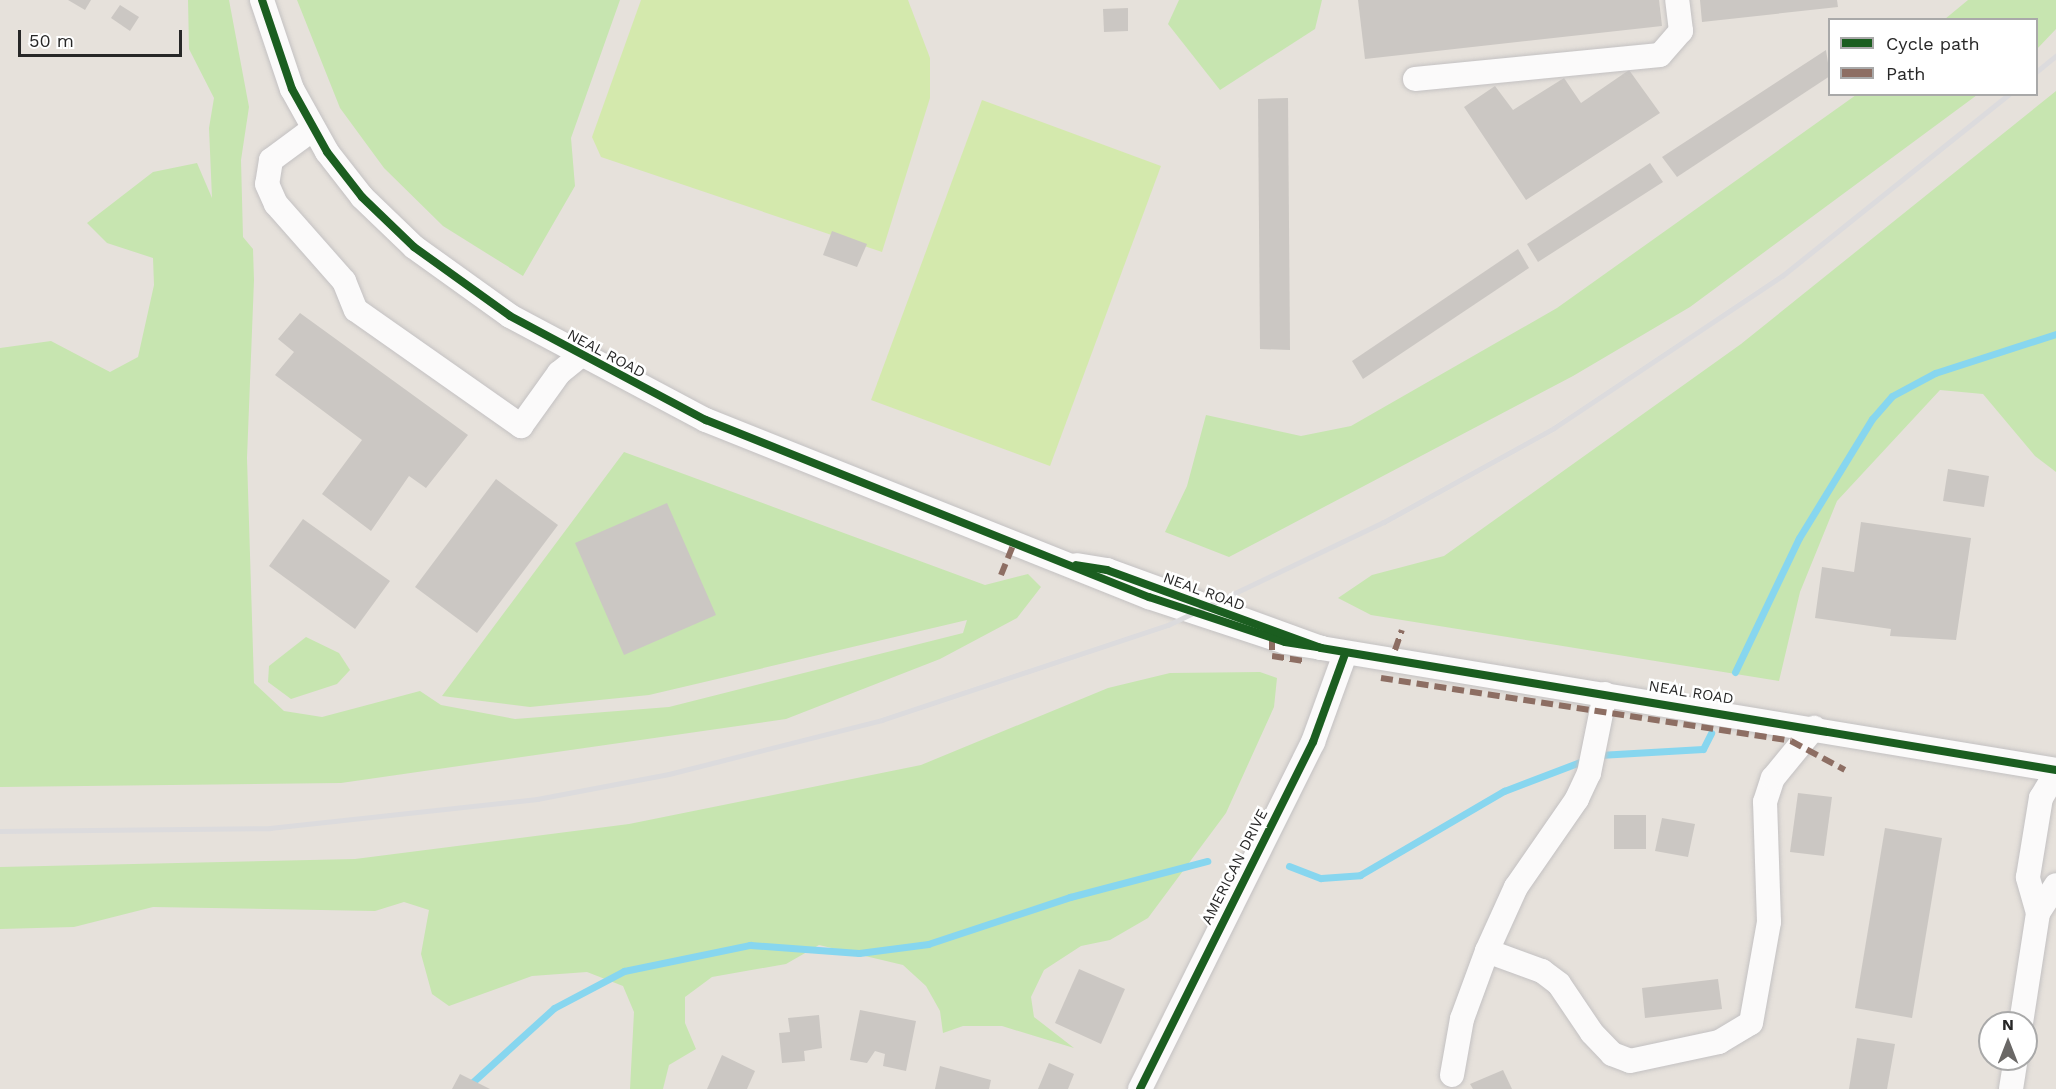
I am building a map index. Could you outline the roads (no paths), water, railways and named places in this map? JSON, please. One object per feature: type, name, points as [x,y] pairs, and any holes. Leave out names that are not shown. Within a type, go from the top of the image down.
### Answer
[{"type":"street","name":"NEAL ROAD","points":[[262,0],[281,61],[314,129],[362,197],[414,247],[500,309],[580,356],[706,420],[1234,627],[1345,654],[1814,728],[2056,772]]},
{"type":"street","points":[[1415,79],[1660,56],[1681,31],[1677,0]]},
{"type":"street","points":[[314,129],[271,160],[267,184],[276,204],[344,281],[356,310],[521,426],[560,374],[580,356]]},
{"type":"street","name":"AMERICAN DRIVE","points":[[1140,1089],[1313,742],[1345,654]]},
{"type":"street","points":[[1452,1075],[1462,1019],[1487,951],[1516,887],[1589,773],[1605,694]]},
{"type":"street","points":[[1487,951],[1542,971],[1559,984],[1592,1033],[1612,1054],[1630,1061],[1672,1056],[1738,1034],[1757,1011],[1769,922],[1765,802],[1773,778],[1814,728]]},
{"type":"street","points":[[2038,913],[2028,877],[2040,798],[2056,772]]},
{"type":"street","points":[[2023,1011],[2038,913],[2056,885]]},
{"type":"street","points":[[2012,1089],[2014,1071]]},
{"type":"waterway","points":[[1735,672],[1799,538],[1872,419],[1892,396],[1935,373],[2056,334]]},
{"type":"waterway","points":[[1599,755],[1703,749],[1711,733]]},
{"type":"waterway","points":[[1289,866],[1321,878],[1360,875],[1504,791],[1585,760]]},
{"type":"waterway","points":[[465,1089],[554,1008],[624,971],[750,945],[859,953],[928,944],[1070,897],[1207,861]]},
{"type":"railway","points":[[2038,70],[2056,56]]},
{"type":"railway","points":[[0,831],[270,828],[537,799],[669,774],[882,720],[1168,625],[1384,522],[1554,428],[1782,276],[2007,96]]}]
